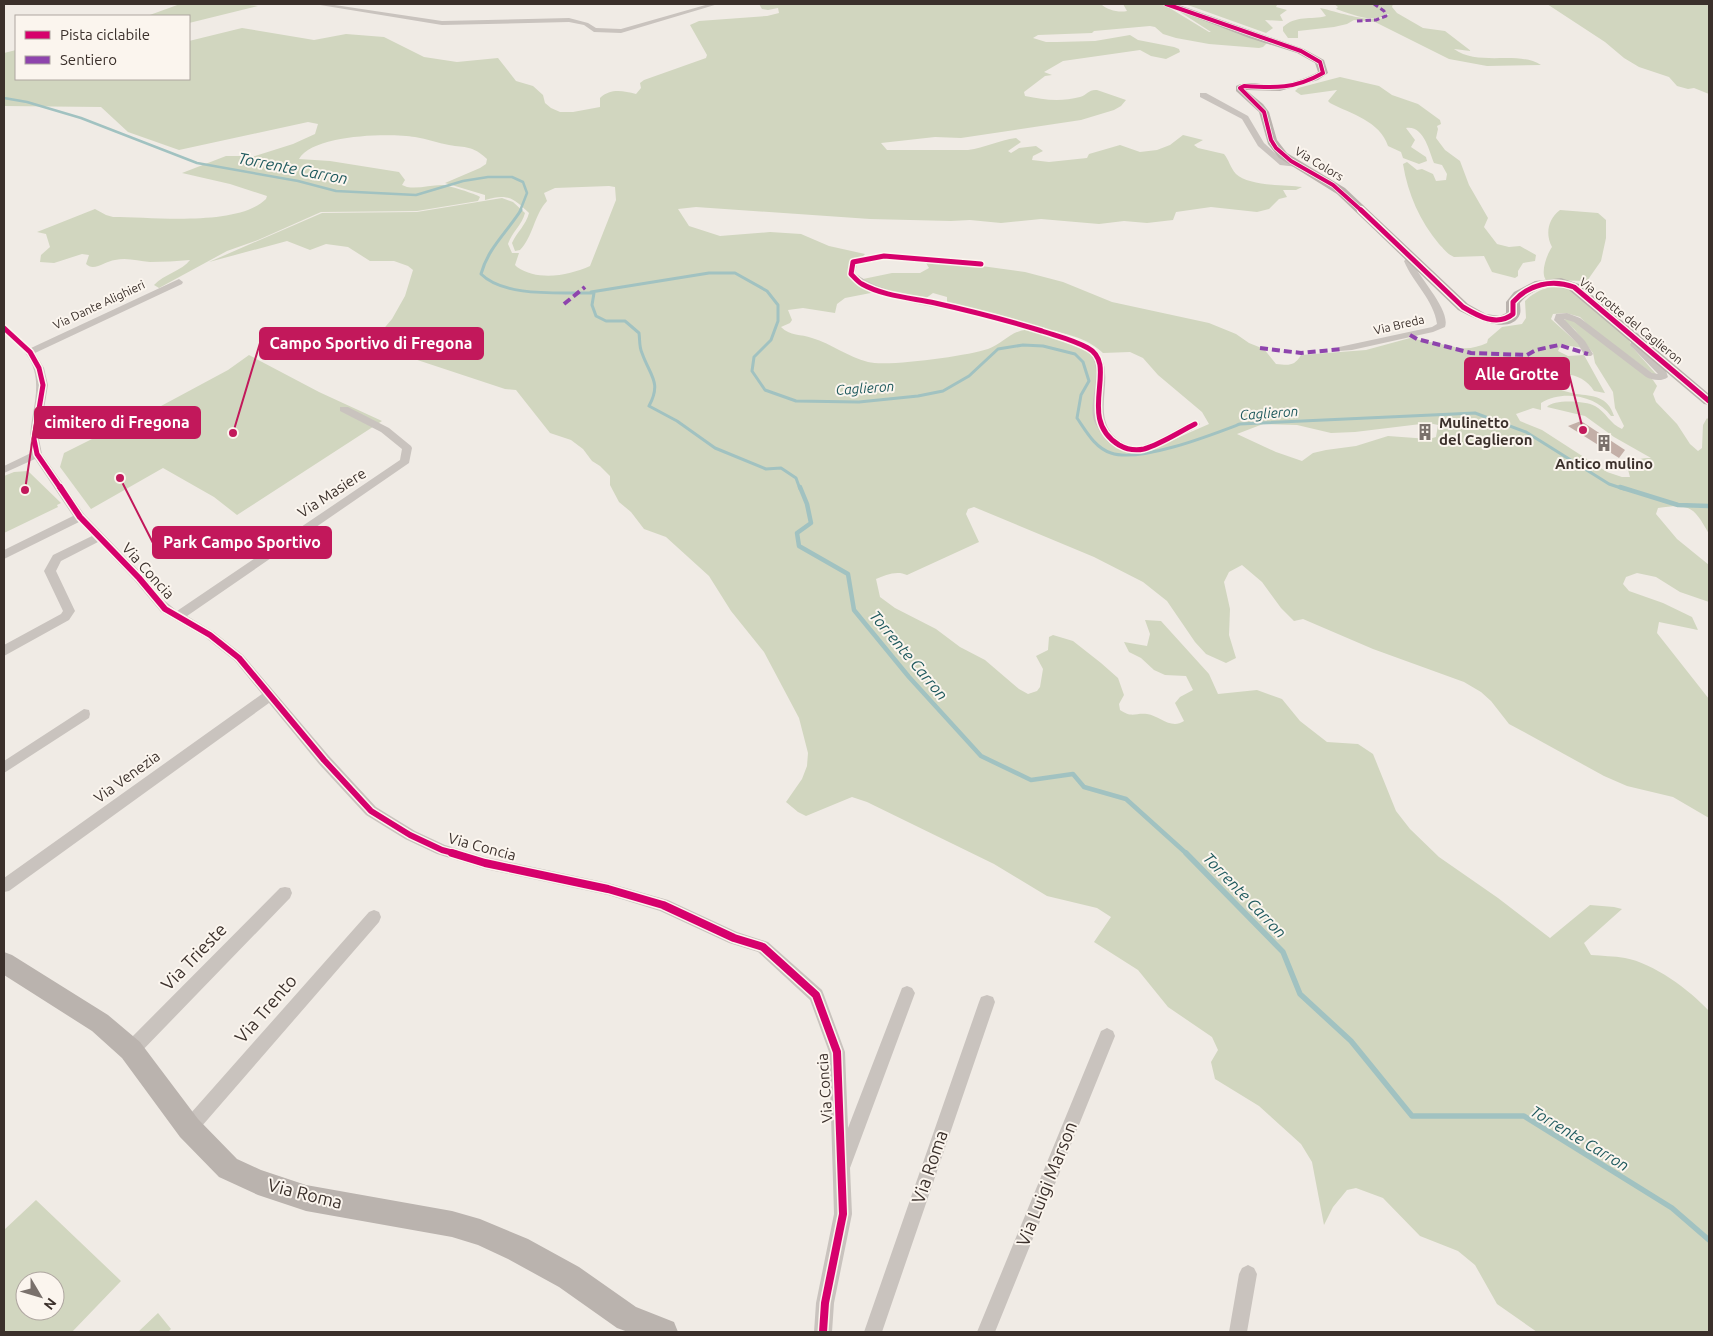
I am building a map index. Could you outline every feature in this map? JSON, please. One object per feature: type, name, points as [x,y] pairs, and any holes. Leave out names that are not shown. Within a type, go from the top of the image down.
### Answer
[{"type":"street","points":[[317,4],[442,23],[569,20],[586,24],[594,30],[613,32],[631,29],[715,4]]},
{"type":"street","name":"Via Colors","points":[[1166,4],[1203,15],[1264,40],[1301,51],[1320,62],[1323,73],[1314,78],[1280,88],[1244,86],[1240,88],[1241,91],[1265,113],[1271,142],[1276,149],[1295,165],[1337,187],[1463,307]]},
{"type":"street","points":[[1203,95],[1245,118],[1261,144],[1272,155],[1283,163],[1295,165]]},
{"type":"street","points":[[981,264],[886,255],[863,258],[853,262],[851,274],[862,284],[870,288],[992,316],[1091,348],[1098,358],[1100,370],[1101,384],[1097,410],[1099,422],[1110,440],[1124,448],[1138,450],[1147,448],[1195,424]]},
{"type":"street","name":"Via Breda","points":[[1342,349],[1377,343],[1415,332],[1435,330],[1442,325],[1442,315],[1415,277],[1408,261],[1410,258]]},
{"type":"street","name":"Via Dante Alighieri","points":[[32,354],[125,306],[179,282]]},
{"type":"street","name":"Via Grotte del Caglieron","points":[[1463,307],[1482,318],[1506,319],[1513,314],[1513,302],[1519,295],[1540,284],[1561,282],[1574,287],[1709,402]]},
{"type":"street","points":[[1588,354],[1582,343],[1559,320],[1559,316],[1567,316],[1577,320],[1649,375],[1663,377],[1663,373],[1635,345],[1636,339]]},
{"type":"street","points":[[4,328],[32,354],[39,368],[43,385],[34,439],[37,454],[4,470]]},
{"type":"street","name":"Via Masiere","points":[[177,616],[405,461],[407,448],[385,430],[344,408]]},
{"type":"street","name":"Via Concia","points":[[37,454],[80,517],[139,578],[155,599],[165,609],[226,646],[239,658],[324,760],[371,811],[410,835],[442,850],[484,863],[608,889],[654,903],[734,938],[763,947],[816,995],[837,1052],[843,1214],[825,1303],[823,1332]]},
{"type":"street","points":[[4,555],[80,517]]},
{"type":"street","points":[[4,651],[65,617],[69,611],[50,571],[57,558],[99,536]]},
{"type":"street","name":"Via Venezia","points":[[4,886],[270,695]]},
{"type":"street","points":[[4,768],[84,714]]},
{"type":"street","name":"Via Trieste","points":[[131,1050],[285,893]]},
{"type":"street","name":"Via Trento","points":[[189,1128],[374,917]]},
{"type":"street","name":"Via Roma","points":[[4,962],[100,1023],[131,1050],[189,1128],[228,1168],[258,1182],[306,1198],[452,1224],[480,1232],[518,1249],[569,1277],[627,1318],[664,1332]]},
{"type":"street","name":"Via Concia","points":[[842,1169],[907,993]]},
{"type":"street","name":"Via Roma","points":[[873,1332],[987,1002]]},
{"type":"street","name":"Via Luigi Marson","points":[[986,1332],[1107,1036]]},
{"type":"street","points":[[1238,1332],[1248,1274]]},
{"type":"green space","points":[[180,4],[239,4],[258,6],[190,23],[190,15],[150,15]]},
{"type":"green space","points":[[759,4],[1101,4],[1120,12],[1127,11],[1123,4],[1163,4],[1209,32],[1211,32],[1177,10],[1268,42],[1259,48],[1209,44],[1176,38],[1163,34],[1155,27],[1150,26],[1094,31],[1092,33],[1038,35],[1033,38],[1046,42],[1057,42],[1095,41],[1130,35],[1138,40],[1174,47],[1179,49],[1180,52],[1166,59],[1151,56],[1140,50],[1063,61],[1044,72],[1052,75],[1045,76],[1024,92],[1025,96],[1059,100],[1073,99],[1092,90],[1097,90],[1126,100],[1114,110],[1081,120],[961,138],[935,137],[881,143],[887,150],[968,150],[1016,138],[1021,142],[1008,151],[1011,153],[1019,148],[1036,146],[1043,151],[1033,156],[1032,160],[1049,162],[1087,158],[1089,154],[1120,145],[1140,152],[1157,150],[1170,145],[1183,135],[1203,140],[1194,145],[1198,148],[1224,154],[1236,174],[1242,178],[1258,183],[1302,187],[1296,190],[1283,190],[1287,197],[1279,199],[1269,209],[1257,212],[1211,207],[1176,212],[1173,220],[1147,223],[1124,221],[1099,224],[1041,219],[1001,223],[970,220],[870,219],[696,207],[678,209],[689,226],[720,236],[770,232],[801,234],[829,246],[865,254],[857,263],[854,273],[863,279],[892,273],[920,273],[929,268],[926,263],[916,257],[1025,272],[1063,282],[1112,302],[1209,323],[1236,334],[1249,343],[1264,349],[1276,364],[1284,365],[1296,362],[1301,355],[1366,350],[1410,338],[1460,348],[1477,347],[1487,343],[1488,339],[1502,327],[1522,324],[1526,318],[1525,301],[1535,293],[1550,287],[1568,286],[1629,340],[1633,348],[1656,374],[1653,374],[1591,328],[1580,317],[1566,313],[1553,314],[1551,319],[1583,348],[1564,345],[1558,351],[1568,356],[1584,355],[1605,393],[1594,391],[1580,378],[1569,375],[1551,378],[1553,387],[1599,398],[1608,404],[1614,416],[1611,416],[1597,403],[1588,399],[1568,396],[1549,399],[1541,403],[1541,410],[1533,408],[1516,414],[1520,421],[1542,430],[1607,472],[1622,477],[1630,477],[1627,466],[1633,462],[1651,458],[1614,437],[1585,416],[1547,407],[1551,404],[1563,402],[1590,404],[1599,409],[1618,427],[1622,429],[1624,426],[1615,408],[1613,392],[1595,363],[1593,353],[1575,330],[1564,320],[1568,318],[1574,320],[1653,380],[1657,386],[1653,394],[1656,402],[1677,424],[1690,444],[1698,451],[1702,448],[1703,425],[1707,418],[1709,420],[1709,534],[1699,518],[1690,509],[1677,506],[1658,508],[1656,514],[1677,539],[1709,565],[1709,602],[1680,592],[1656,577],[1637,573],[1626,577],[1623,584],[1629,591],[1663,603],[1692,617],[1698,630],[1659,622],[1657,633],[1709,699],[1709,818],[1673,797],[1627,786],[1604,776],[1509,724],[1491,701],[1481,692],[1464,682],[1373,649],[1303,619],[1294,621],[1281,608],[1262,582],[1242,565],[1229,572],[1224,582],[1230,609],[1229,635],[1236,658],[1226,663],[1206,654],[1195,642],[1167,601],[1143,582],[1094,557],[974,507],[968,509],[966,514],[979,542],[907,575],[895,573],[876,579],[880,597],[895,608],[936,629],[960,647],[985,660],[1019,689],[1028,694],[1037,691],[1040,687],[1043,669],[1036,656],[1048,650],[1049,637],[1053,635],[1073,641],[1118,678],[1124,695],[1119,704],[1120,710],[1133,715],[1152,715],[1175,724],[1184,721],[1175,703],[1180,697],[1193,690],[1186,676],[1165,675],[1154,670],[1141,658],[1129,652],[1124,642],[1147,646],[1150,634],[1145,620],[1161,621],[1209,674],[1218,694],[1257,690],[1282,699],[1300,721],[1327,742],[1358,744],[1373,754],[1396,811],[1410,829],[1439,857],[1498,898],[1550,938],[1590,905],[1622,909],[1584,943],[1591,955],[1625,958],[1647,965],[1681,986],[1709,1011],[1709,1332],[1537,1332],[1497,1304],[1475,1265],[1458,1251],[1420,1236],[1383,1198],[1356,1188],[1347,1190],[1333,1207],[1324,1225],[1312,1162],[1301,1144],[1259,1106],[1215,1079],[1211,1062],[1218,1050],[1212,1037],[1168,1007],[1138,970],[1094,942],[1111,917],[1097,908],[1047,896],[994,864],[867,802],[852,797],[806,816],[786,802],[802,779],[807,766],[808,753],[799,718],[764,652],[731,611],[709,576],[666,537],[644,529],[631,512],[619,502],[610,485],[610,476],[592,461],[583,449],[571,440],[550,433],[516,390],[505,389],[378,347],[380,333],[392,319],[405,296],[413,270],[394,261],[370,261],[348,247],[326,244],[310,250],[287,241],[209,262],[322,213],[417,212],[502,198],[513,202],[525,213],[508,244],[512,253],[519,253],[515,265],[526,272],[554,276],[590,266],[616,200],[615,187],[555,188],[544,193],[547,201],[539,213],[524,245],[520,250],[515,251],[512,243],[529,213],[510,198],[499,197],[485,200],[485,195],[445,183],[486,164],[487,159],[477,151],[415,137],[388,135],[353,137],[320,144],[307,151],[299,159],[330,161],[399,172],[405,180],[402,185],[407,187],[445,185],[480,197],[478,201],[417,211],[321,212],[258,240],[227,251],[159,288],[154,285],[158,281],[187,264],[190,260],[150,262],[119,259],[92,267],[86,264],[89,255],[82,254],[54,263],[40,262],[41,255],[50,247],[46,234],[37,232],[95,209],[113,217],[172,219],[216,217],[236,214],[253,208],[266,199],[267,196],[230,184],[182,173],[226,156],[255,156],[293,144],[315,134],[318,124],[308,122],[179,150],[128,132],[101,107],[4,106],[4,53],[15,50],[15,80],[190,80],[190,41],[242,28],[314,40],[346,34],[384,37],[424,57],[457,62],[498,58],[516,81],[533,86],[543,95],[545,103],[551,108],[560,112],[573,112],[600,107],[600,98],[608,93],[622,91],[636,94],[641,88],[640,83],[644,80],[706,58],[707,55],[690,25],[699,21],[767,16],[779,13],[778,8],[762,9]],"holes":[[[863,279],[878,287],[925,299],[933,293],[947,297],[947,303],[1074,336],[1103,353],[1130,352],[1143,358],[1158,375],[1202,412],[1209,424],[1145,452],[1120,442],[1108,429],[1101,413],[1100,404],[1105,372],[1099,353],[1087,344],[1057,335],[1026,330],[1014,333],[993,347],[978,352],[928,360],[878,363],[861,360],[819,341],[784,330],[781,327],[792,320],[788,310],[803,308],[835,313],[837,304],[845,298],[881,291]],[[1429,423],[1438,425],[1436,437],[1429,439],[1388,436],[1356,446],[1313,453],[1302,461],[1276,452],[1237,434],[1263,424],[1297,425],[1331,433]]]},
{"type":"green space","points":[[1185,4],[1274,4],[1277,5],[1276,7],[1287,10],[1280,15],[1283,21],[1265,20],[1273,28],[1266,33]]},
{"type":"green space","points":[[1334,4],[1393,4],[1392,7],[1397,13],[1423,28],[1445,31],[1471,51],[1454,49],[1464,54],[1486,58],[1521,59],[1541,65],[1487,66],[1449,59],[1375,22],[1354,20],[1334,27],[1298,31],[1298,38],[1288,38],[1283,31],[1283,27],[1293,21],[1326,16],[1320,8],[1367,19],[1384,18],[1389,14],[1375,18],[1362,17],[1336,9],[1338,7]]},
{"type":"green space","points":[[1547,4],[1709,4],[1709,94],[1694,88],[1688,89],[1677,86],[1669,77],[1639,67]]},
{"type":"green space","points":[[1340,77],[1379,86],[1392,95],[1418,104],[1440,120],[1441,124],[1437,126],[1436,138],[1445,150],[1460,161],[1469,185],[1488,218],[1484,227],[1497,244],[1509,247],[1520,246],[1536,255],[1535,261],[1523,263],[1518,271],[1518,276],[1515,278],[1492,272],[1484,256],[1454,257],[1449,254],[1432,235],[1421,217],[1405,175],[1403,164],[1407,162],[1417,170],[1422,169],[1433,174],[1436,181],[1446,180],[1447,174],[1442,165],[1434,163],[1428,146],[1421,135],[1412,128],[1406,128],[1415,140],[1411,147],[1426,157],[1427,161],[1419,164],[1403,158],[1401,152],[1388,146],[1379,130],[1372,124],[1330,103],[1328,101],[1337,90],[1301,95],[1295,91],[1298,88]]},
{"type":"green space","points":[[1560,210],[1598,213],[1606,220],[1606,238],[1601,261],[1587,281],[1546,280],[1544,277],[1545,264],[1552,247],[1548,232],[1550,222]]},
{"type":"green space","points":[[249,355],[319,392],[382,421],[237,515],[214,497],[163,468],[91,509],[60,467],[64,453],[110,430],[122,427],[228,370]]},
{"type":"green space","points":[[28,471],[61,503],[57,505],[58,507],[4,533],[4,476],[14,472]]},
{"type":"green space","points":[[36,1200],[121,1281],[72,1332],[4,1332],[4,1230]]},
{"type":"green space","points":[[158,1313],[171,1329],[168,1332],[138,1332]]},
{"type":"building","points":[[1581,421],[1625,450],[1619,458],[1568,426]]},
{"type":"waterway","name":"Torrente Carron","points":[[4,98],[27,102],[81,118],[197,163],[298,181],[336,191],[416,195],[463,181],[488,177],[512,177],[523,182],[527,193],[520,211]]},
{"type":"waterway","name":"Torrente Carron","points":[[521,210],[493,248],[481,274],[491,282],[519,290],[550,293],[594,293],[592,305],[596,316],[606,321],[625,321],[639,333],[641,351],[655,385],[655,391],[649,406],[677,421],[715,448],[766,469],[781,468],[796,478],[800,489]]},
{"type":"waterway","name":"Caglieron","points":[[591,292],[709,273],[735,273],[767,291],[778,305],[778,321],[771,340],[754,357],[752,371],[765,390],[796,401],[859,402],[918,396],[943,391],[969,376],[998,349],[1023,345],[1043,346],[1075,354],[1083,362],[1089,381],[1081,395],[1077,418],[1096,443],[1105,451],[1111,453],[1124,455],[1157,451],[1194,441],[1240,424],[1475,413],[1526,432],[1609,484],[1624,489]]},
{"type":"waterway","name":"Torrente Carron","points":[[800,487],[807,504],[811,523],[797,533],[799,546],[848,574],[854,610],[909,677],[981,756],[1031,780],[1073,774],[1084,787],[1126,799],[1187,854]]},
{"type":"waterway","name":"Caglieron","points":[[1620,487],[1678,505],[1709,506]]},
{"type":"waterway","name":"Torrente Carron","points":[[1187,854],[1283,952],[1300,994],[1351,1041],[1412,1116],[1524,1116],[1672,1208],[1709,1240]]},
{"type":"marked path","points":[[1357,21],[1376,20],[1386,16],[1384,11],[1374,4]]},
{"type":"marked path","points":[[564,304],[585,287]]},
{"type":"marked path","points":[[1410,335],[1417,339],[1471,353],[1527,355],[1536,350],[1559,345],[1588,354]]},
{"type":"marked path","points":[[1260,348],[1301,353],[1342,349]]},
{"type":"cycle path","points":[[1166,4],[1253,36],[1301,51],[1320,62],[1323,73],[1314,78],[1280,88],[1244,86],[1240,88],[1241,91],[1264,112],[1273,144],[1283,155],[1341,191],[1463,307],[1474,314],[1488,319],[1502,320],[1513,314],[1513,302],[1519,295],[1540,284],[1561,282],[1574,287],[1709,401]]},
{"type":"cycle path","points":[[981,264],[884,256],[853,262],[851,274],[862,284],[888,293],[992,316],[1077,342],[1091,349],[1098,358],[1100,370],[1101,385],[1097,410],[1099,422],[1111,440],[1124,448],[1138,450],[1147,448],[1195,424]]},
{"type":"cycle path","points":[[4,328],[30,352],[39,368],[43,385],[34,439],[37,454],[80,517],[139,578],[165,609],[210,635],[239,658],[324,760],[371,811],[410,835],[442,850],[485,863],[608,889],[663,905],[734,938],[763,947],[816,995],[837,1052],[843,1214],[825,1303],[823,1332]]},
{"type":"place","name":"Alle Grotte","points":[[1583,430]]},
{"type":"place","name":"Mulinetto del Caglieron","points":[[1425,432]]},
{"type":"place","name":"Campo Sportivo di Fregona","points":[[233,433]]},
{"type":"place","name":"Antico mulino","points":[[1604,443]]},
{"type":"place","name":"Park Campo Sportivo","points":[[120,478]]},
{"type":"place","name":"cimitero di Fregona","points":[[25,490]]}]
